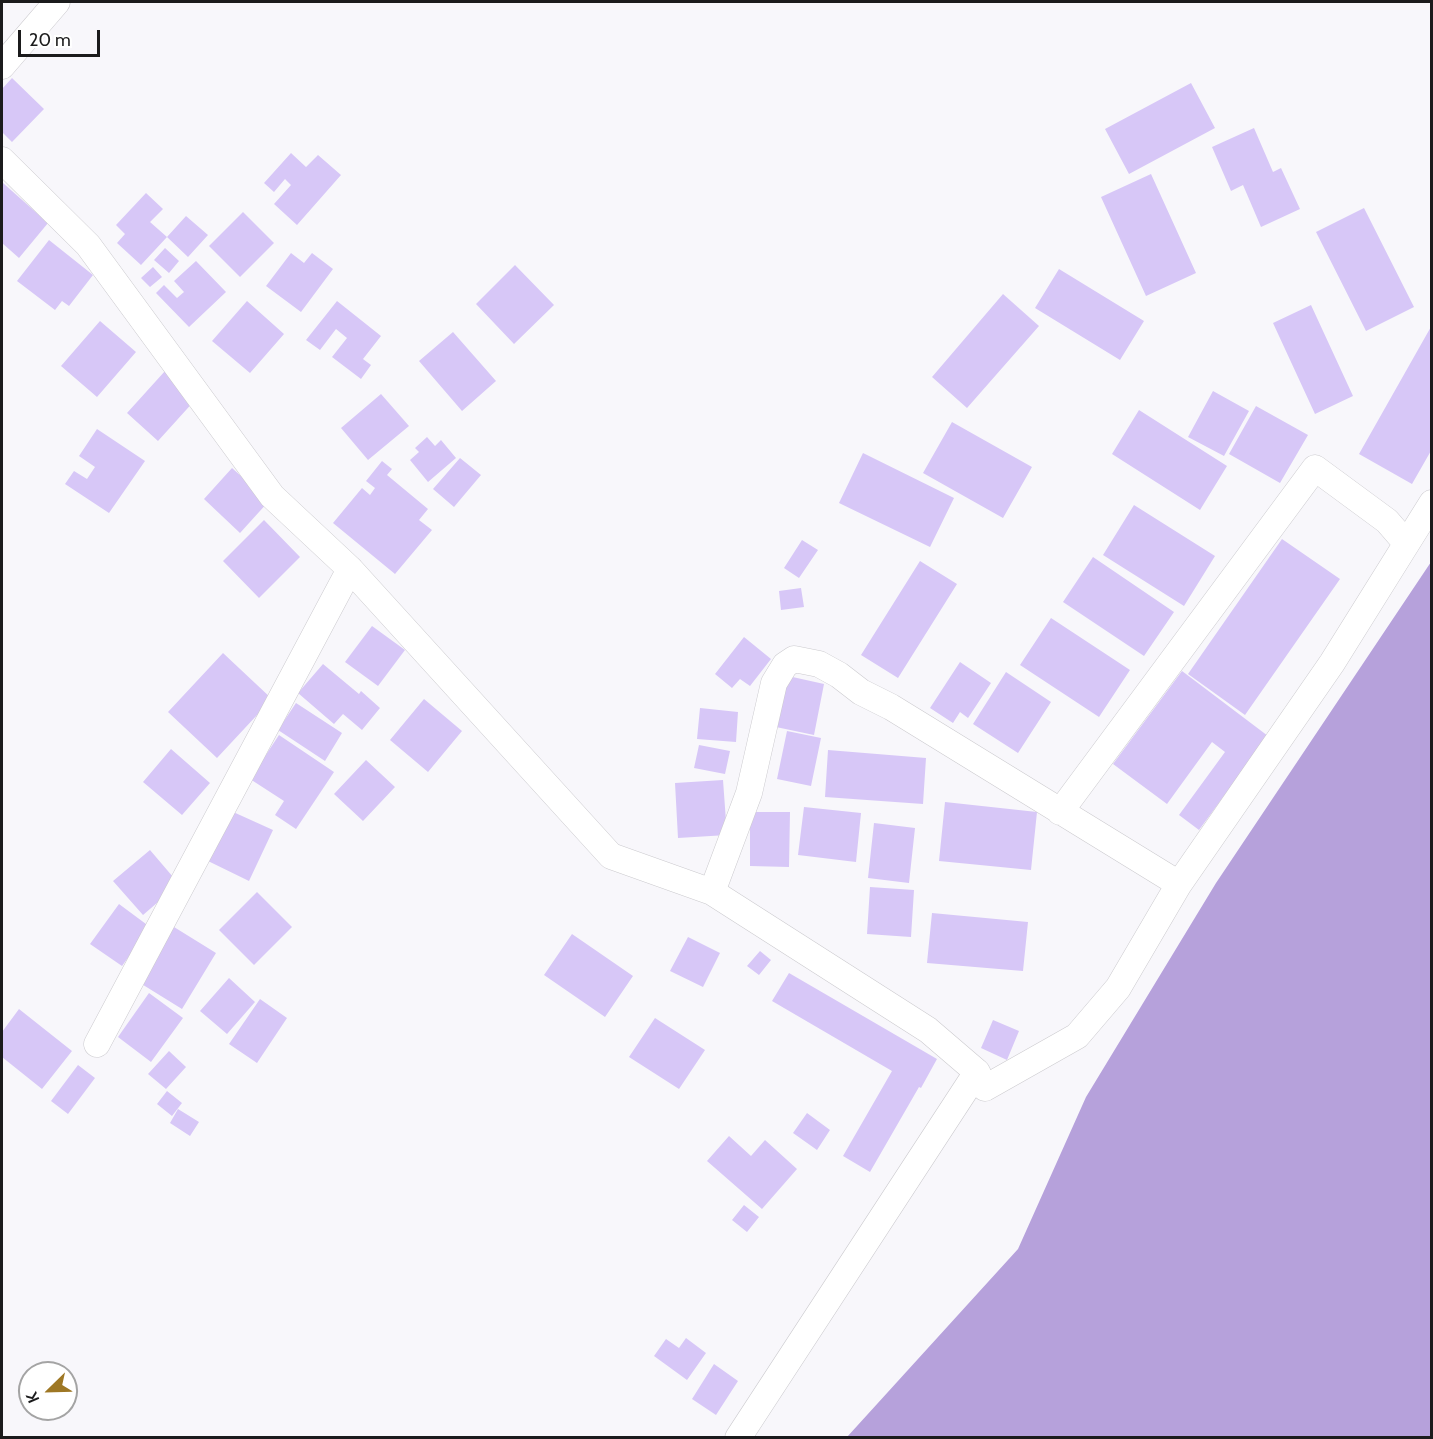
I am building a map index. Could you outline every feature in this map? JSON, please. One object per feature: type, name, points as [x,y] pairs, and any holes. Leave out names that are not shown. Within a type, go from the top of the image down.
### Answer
[{"type":"street","points":[[2,66],[57,2]]},
{"type":"street","points":[[2,160],[88,245],[272,496],[350,569],[611,856],[712,892],[928,1030],[977,1072],[985,1088],[1077,1036],[1118,988],[1179,884],[1332,663],[1431,503]]},
{"type":"street","points":[[1060,812],[1315,468],[1387,521],[1406,543]]},
{"type":"street","points":[[97,1044],[350,569]]},
{"type":"street","points":[[712,892],[749,793],[774,683],[785,665],[794,659],[819,664],[839,675],[861,692],[891,706],[1179,884]]},
{"type":"street","points":[[738,1437],[977,1072]]},
{"type":"shaded area","points":[[1431,562],[1431,1437],[847,1437],[1018,1249],[1086,1097],[1216,883]]},
{"type":"building","points":[[12,78],[44,109],[12,142],[2,132],[2,89]]},
{"type":"building","points":[[1191,83],[1215,128],[1129,174],[1105,129]]},
{"type":"building","points":[[1254,128],[1273,172],[1281,168],[1300,209],[1261,227],[1243,185],[1231,191],[1212,147]]},
{"type":"building","points":[[291,153],[306,167],[318,155],[341,175],[297,225],[274,204],[291,185],[285,179],[274,192],[264,183]]},
{"type":"building","points":[[1151,174],[1196,273],[1146,296],[1101,197]]},
{"type":"building","points":[[3,183],[48,223],[19,258],[2,243]]},
{"type":"building","points":[[146,193],[163,209],[150,222],[167,237],[141,265],[117,243],[125,234],[116,225]]},
{"type":"building","points":[[1364,208],[1414,307],[1366,331],[1316,232]]},
{"type":"building","points":[[243,212],[274,243],[240,277],[209,246]]},
{"type":"building","points":[[186,216],[208,235],[188,257],[167,237]]},
{"type":"building","points":[[49,240],[93,275],[69,306],[62,301],[55,310],[17,281]]},
{"type":"building","points":[[165,248],[179,261],[169,273],[154,260]]},
{"type":"building","points":[[291,253],[304,263],[312,253],[333,269],[301,312],[266,286]]},
{"type":"building","points":[[196,261],[226,292],[189,327],[156,293],[164,285],[177,298],[184,292],[174,281]]},
{"type":"building","points":[[515,265],[554,305],[514,344],[476,304]]},
{"type":"building","points":[[153,267],[162,277],[150,287],[141,278]]},
{"type":"building","points":[[1059,269],[1144,321],[1120,360],[1035,308]]},
{"type":"building","points":[[1003,294],[1039,326],[967,408],[932,377]]},
{"type":"building","points":[[247,301],[284,334],[250,373],[212,341]]},
{"type":"building","points":[[337,301],[381,336],[363,359],[371,365],[361,379],[332,357],[347,338],[336,329],[320,350],[306,340]]},
{"type":"building","points":[[1311,305],[1353,396],[1315,414],[1273,323]]},
{"type":"building","points":[[100,321],[136,352],[97,397],[61,366]]},
{"type":"building","points":[[1432,325],[1432,449],[1412,484],[1359,454]]},
{"type":"building","points":[[453,332],[496,381],[462,411],[419,361]]},
{"type":"building","points":[[165,371],[196,399],[158,441],[127,413]]},
{"type":"building","points":[[1213,391],[1249,411],[1224,456],[1188,437]]},
{"type":"building","points":[[381,394],[409,426],[368,460],[341,428]]},
{"type":"building","points":[[1256,406],[1308,435],[1280,483],[1229,454]]},
{"type":"building","points":[[1139,410],[1227,466],[1200,510],[1112,454]]},
{"type":"building","points":[[952,422],[1032,467],[1003,518],[923,473]]},
{"type":"building","points":[[97,429],[145,461],[109,513],[65,484],[74,471],[87,479],[95,467],[79,456]]},
{"type":"building","points":[[427,437],[435,446],[441,440],[456,458],[428,482],[410,460],[419,452],[415,448]]},
{"type":"building","points":[[863,453],[954,498],[930,547],[839,503]]},
{"type":"building","points":[[460,458],[481,475],[454,507],[433,489]]},
{"type":"building","points":[[382,461],[392,469],[387,475],[428,509],[419,520],[432,530],[395,574],[333,523],[362,488],[370,495],[375,488],[366,481]]},
{"type":"building","points":[[232,468],[269,501],[240,533],[204,499]]},
{"type":"building","points":[[1134,505],[1215,556],[1184,606],[1103,555]]},
{"type":"building","points":[[264,520],[300,557],[259,598],[223,561]]},
{"type":"building","points":[[1282,539],[1340,579],[1245,715],[1188,674]]},
{"type":"building","points":[[802,540],[818,550],[799,578],[784,568]]},
{"type":"building","points":[[1093,557],[1174,612],[1144,656],[1063,602]]},
{"type":"building","points":[[920,561],[957,584],[898,678],[861,655]]},
{"type":"building","points":[[801,588],[804,607],[781,610],[779,591]]},
{"type":"building","points":[[1051,618],[1130,670],[1099,717],[1020,665]]},
{"type":"building","points":[[372,626],[405,650],[378,686],[345,662]]},
{"type":"building","points":[[744,637],[771,659],[750,686],[740,679],[732,688],[715,674]]},
{"type":"building","points":[[223,653],[272,699],[217,758],[168,712]]},
{"type":"building","points":[[960,662],[991,683],[968,718],[960,712],[953,723],[930,708]]},
{"type":"building","points":[[323,664],[359,694],[361,691],[380,708],[362,730],[343,714],[334,724],[298,693]]},
{"type":"building","points":[[1182,671],[1268,736],[1199,830],[1179,815],[1225,752],[1212,742],[1167,804],[1113,764]]},
{"type":"building","points":[[1006,672],[1051,702],[1018,753],[973,724]]},
{"type":"building","points":[[788,676],[824,684],[814,735],[776,727]]},
{"type":"building","points":[[424,699],[462,731],[428,772],[390,740]]},
{"type":"building","points":[[296,703],[342,733],[325,761],[278,730]]},
{"type":"building","points":[[700,708],[738,712],[736,742],[697,739]]},
{"type":"building","points":[[787,731],[821,738],[811,786],[777,779]]},
{"type":"building","points":[[279,735],[334,772],[296,829],[275,815],[284,801],[250,779]]},
{"type":"building","points":[[699,745],[730,751],[725,774],[694,768]]},
{"type":"building","points":[[171,749],[210,783],[182,815],[143,782]]},
{"type":"building","points":[[828,750],[926,758],[923,804],[825,797]]},
{"type":"building","points":[[366,760],[395,787],[363,821],[334,794]]},
{"type":"building","points":[[723,780],[727,835],[678,838],[675,783]]},
{"type":"building","points":[[945,802],[1037,812],[1031,870],[939,861]]},
{"type":"building","points":[[804,807],[861,813],[856,862],[798,855]]},
{"type":"building","points":[[231,811],[273,830],[249,881],[208,861]]},
{"type":"building","points":[[750,812],[790,812],[789,867],[750,866]]},
{"type":"building","points":[[874,823],[915,828],[909,883],[868,878]]},
{"type":"building","points":[[150,850],[179,884],[143,915],[113,881]]},
{"type":"building","points":[[870,887],[914,890],[911,937],[867,934]]},
{"type":"building","points":[[257,892],[292,927],[254,965],[219,930]]},
{"type":"building","points":[[119,904],[150,927],[122,966],[90,944]]},
{"type":"building","points":[[932,913],[1028,922],[1023,971],[927,963]]},
{"type":"building","points":[[174,927],[216,953],[182,1009],[140,983]]},
{"type":"building","points":[[572,934],[633,976],[605,1017],[544,975]]},
{"type":"building","points":[[688,937],[720,953],[703,987],[670,971]]},
{"type":"building","points":[[760,951],[771,960],[759,975],[747,966]]},
{"type":"building","points":[[789,973],[937,1059],[870,1172],[843,1156],[892,1071],[772,1001]]},
{"type":"building","points":[[229,978],[255,1002],[227,1034],[200,1011]]},
{"type":"building","points":[[149,993],[183,1018],[151,1062],[118,1037]]},
{"type":"building","points":[[260,999],[287,1018],[257,1063],[229,1044]]},
{"type":"building","points":[[19,1009],[72,1051],[42,1089],[2,1057],[2,1032]]},
{"type":"building","points":[[655,1018],[705,1050],[679,1089],[629,1057]]},
{"type":"building","points":[[993,1020],[1019,1031],[1007,1060],[981,1048]]},
{"type":"building","points":[[169,1051],[186,1067],[166,1089],[148,1074]]},
{"type":"building","points":[[78,1065],[95,1078],[68,1114],[51,1101]]},
{"type":"building","points":[[167,1091],[182,1103],[172,1116],[157,1104]]},
{"type":"building","points":[[178,1109],[199,1122],[190,1136],[170,1123]]},
{"type":"building","points":[[807,1113],[830,1130],[817,1150],[793,1133]]},
{"type":"building","points":[[729,1136],[751,1156],[765,1140],[797,1169],[762,1209],[707,1161]]},
{"type":"building","points":[[744,1205],[759,1217],[747,1232],[732,1220]]},
{"type":"building","points":[[686,1338],[706,1353],[687,1380],[654,1356],[666,1339],[679,1348]]},
{"type":"building","points":[[714,1364],[738,1381],[716,1415],[692,1399]]}]
